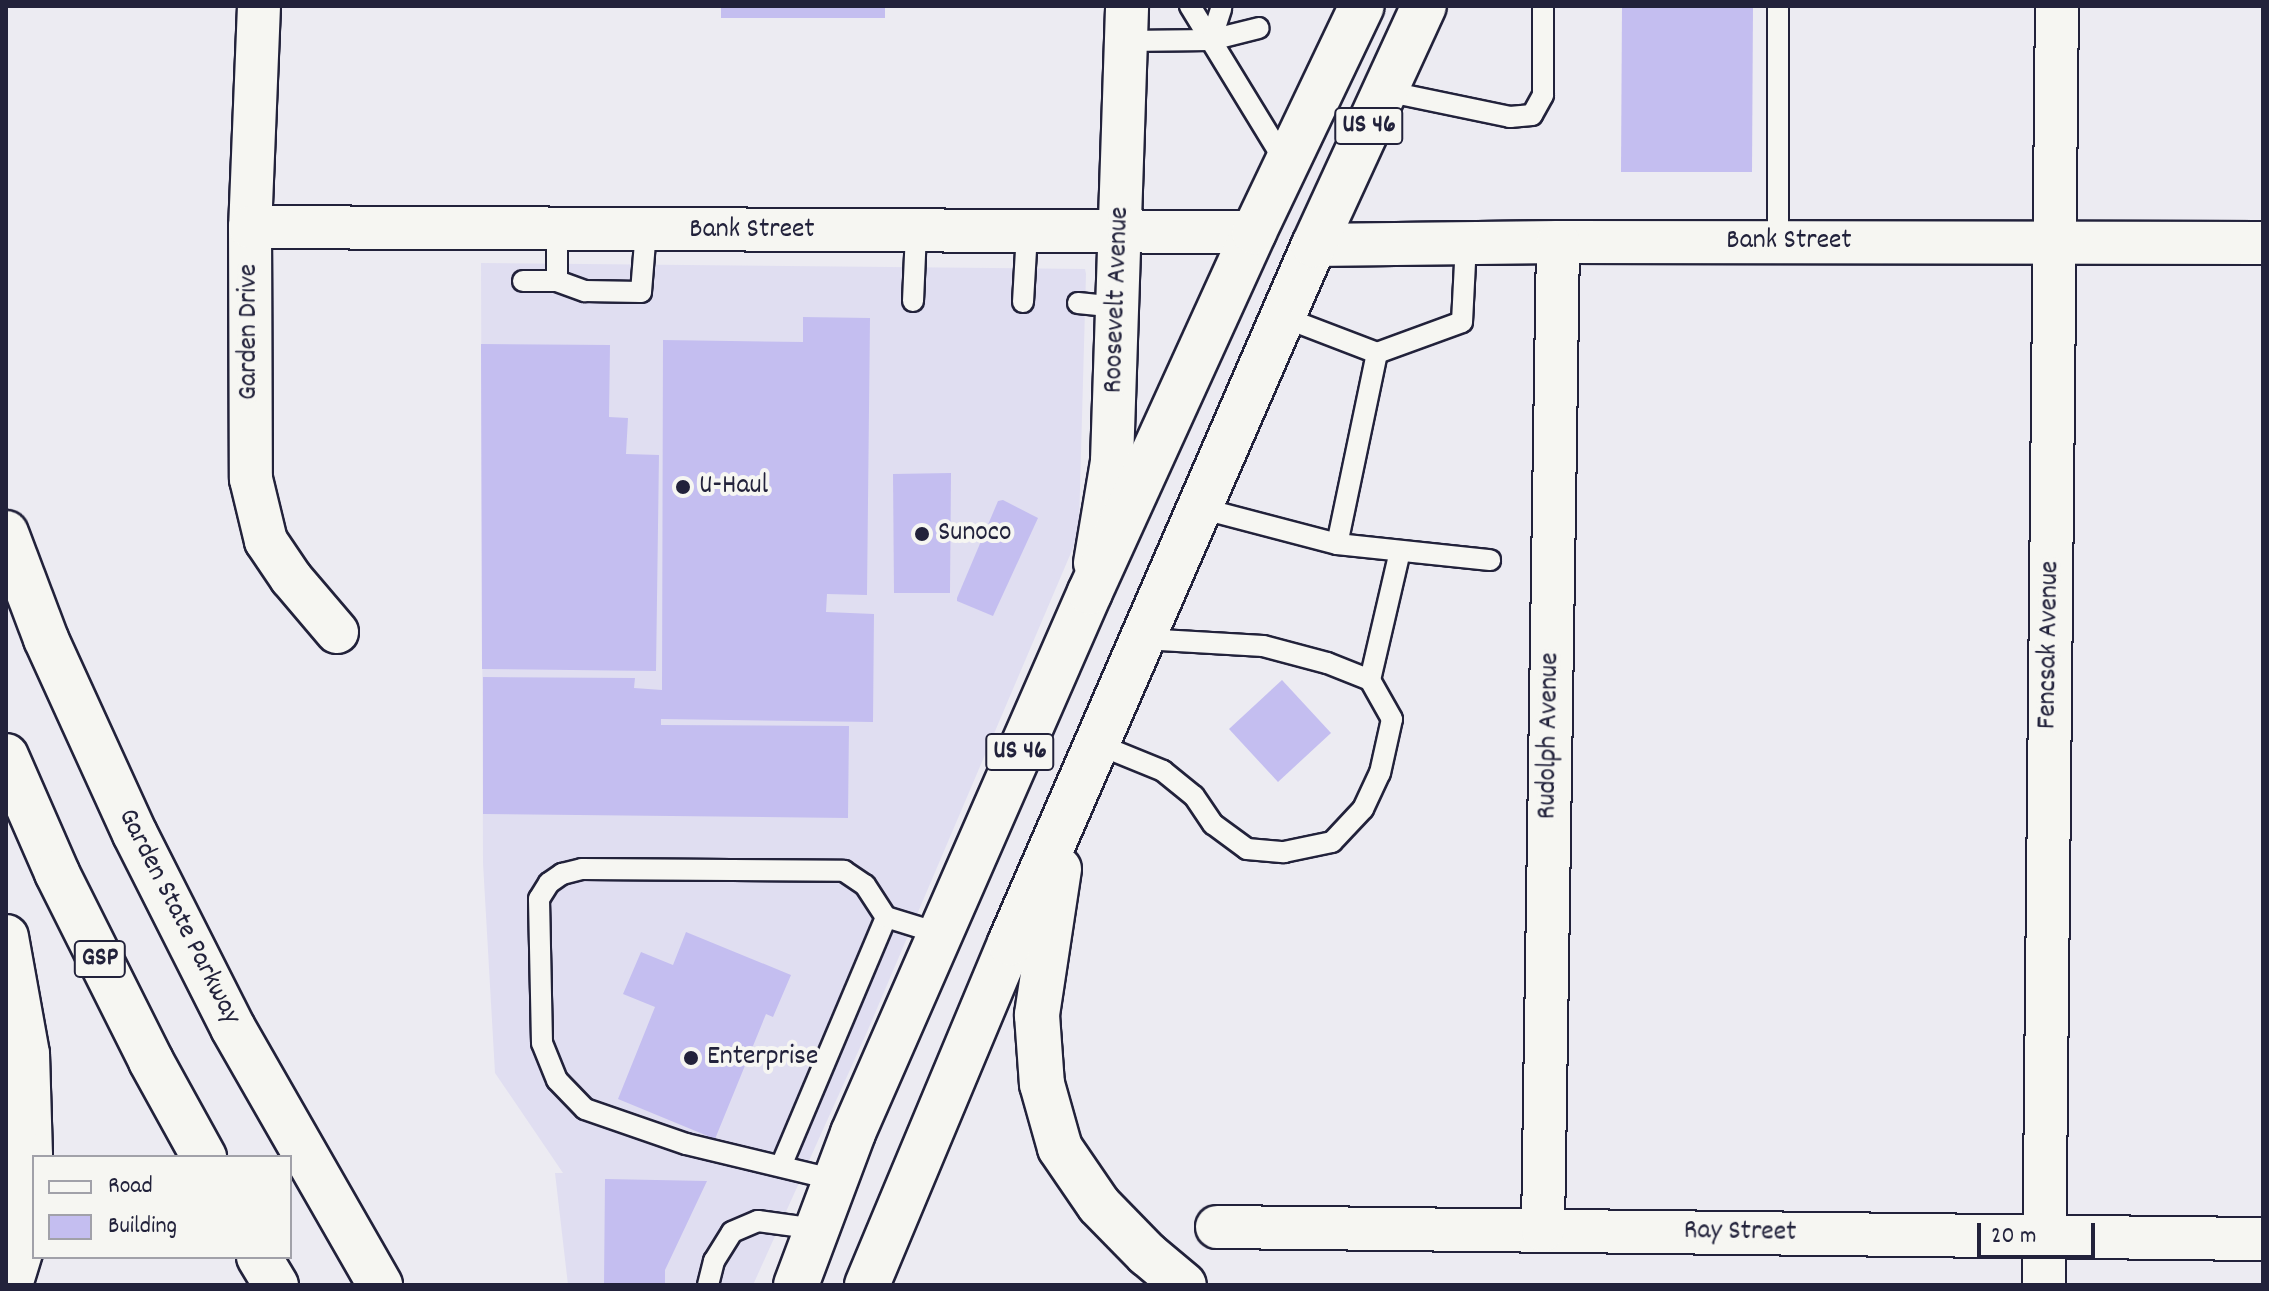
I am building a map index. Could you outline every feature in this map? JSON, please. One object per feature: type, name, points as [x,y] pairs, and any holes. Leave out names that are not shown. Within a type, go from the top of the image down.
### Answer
[{"type":"highway","name":"US 46","points":[[796,1285],[836,1180],[1090,592],[1286,163],[1362,6]]},
{"type":"highway","name":"US 46","points":[[867,1285],[1068,810],[1314,245],[1424,6]]},
{"type":"highway","name":"Garden State Parkway","points":[[6,533],[46,639],[135,834],[233,1028],[380,1285]]},
{"type":"highway","name":"GSP","points":[[6,756],[57,873],[151,1061],[203,1155]]},
{"type":"highway","points":[[1068,810],[1037,1015],[1042,1084],[1060,1148],[1099,1205],[1147,1254],[1184,1285]]},
{"type":"highway","points":[[6,937],[27,1054],[30,1156],[21,1249],[10,1285]]},
{"type":"highway","points":[[260,1259],[276,1285]]},
{"type":"street","name":"Garden Drive","points":[[259,6],[250,227],[251,479],[266,541],[291,578],[337,632]]},
{"type":"street","name":"Fencsak Avenue","points":[[2044,1285],[2057,6]]},
{"type":"street","name":"Roosevelt Avenue","points":[[1090,592],[1112,461],[1098,305],[1121,234],[1127,24]]},
{"type":"street","name":"Bank Street","points":[[250,227],[1121,234],[1254,232]]},
{"type":"street","name":"Bank Street","points":[[1314,245],[1558,242],[2263,243]]},
{"type":"street","name":"Rudolph Avenue","points":[[1543,1230],[1558,242]]},
{"type":"street","name":"Ray Street","points":[[1217,1227],[2263,1239]]},
{"type":"lane","points":[[1190,6],[1286,163]]},
{"type":"lane","points":[[1385,91],[1510,117],[1532,115],[1543,95],[1543,6]]},
{"type":"lane","points":[[1778,6],[1778,242]]},
{"type":"lane","points":[[1211,40],[1221,9]]},
{"type":"lane","points":[[1127,24],[1211,40],[1259,28]]},
{"type":"lane","points":[[557,230],[557,281]]},
{"type":"lane","points":[[523,281],[557,281],[585,291],[641,292],[646,230]]},
{"type":"lane","points":[[913,301],[916,232]]},
{"type":"lane","points":[[1023,302],[1027,233]]},
{"type":"lane","points":[[1283,317],[1377,353],[1462,322],[1466,243]]},
{"type":"lane","points":[[1337,544],[1377,353]]},
{"type":"lane","points":[[1200,508],[1337,544],[1490,560]]},
{"type":"lane","points":[[1370,680],[1400,551]]},
{"type":"lane","points":[[1097,744],[1163,771],[1194,796],[1213,824],[1247,849],[1284,852],[1332,842],[1363,809],[1380,773],[1392,719],[1370,680],[1327,663],[1263,646],[1143,639]]},
{"type":"lane","points":[[836,1180],[686,1144],[585,1109],[557,1080],[542,1043],[539,899],[549,883],[562,874],[582,869],[844,871],[865,885],[886,917],[941,934]]},
{"type":"lane","points":[[781,1166],[886,917]]},
{"type":"lane","points":[[708,1285],[714,1261],[732,1232],[758,1221],[817,1229]]},
{"type":"shaded area","points":[[481,263],[1085,269],[1079,525],[1073,548],[867,1032],[753,1285],[568,1285],[555,1173],[563,1173],[495,1073],[483,863]]},
{"type":"building","points":[[721,6],[885,6],[885,18],[721,18]]},
{"type":"building","points":[[1622,6],[1753,6],[1752,172],[1621,172]]},
{"type":"building","points":[[803,317],[870,318],[867,595],[827,594],[826,612],[874,614],[873,722],[661,719],[661,725],[849,726],[848,818],[483,814],[483,677],[635,678],[634,688],[662,690],[663,340],[803,342]]},
{"type":"building","points":[[481,344],[610,345],[609,417],[628,418],[626,454],[659,455],[656,671],[482,669]]},
{"type":"building","name":"Sunoco","points":[[951,473],[950,593],[894,593],[893,474]]},
{"type":"building","name":"Sunoco","points":[[1003,500],[1038,518],[993,616],[957,601],[957,598],[998,501]]},
{"type":"building","points":[[1282,680],[1331,733],[1278,782],[1229,729]]},
{"type":"building","name":"Enterprise","points":[[686,932],[791,975],[773,1017],[766,1014],[715,1139],[618,1099],[655,1007],[623,994],[641,952],[673,965]]},
{"type":"building","points":[[605,1179],[707,1181],[665,1270],[665,1285],[604,1285]]},
{"type":"place","name":"U-Haul","points":[[683,487]]},
{"type":"place","name":"Sunoco","points":[[922,534]]},
{"type":"place","name":"Enterprise","points":[[691,1058]]}]
